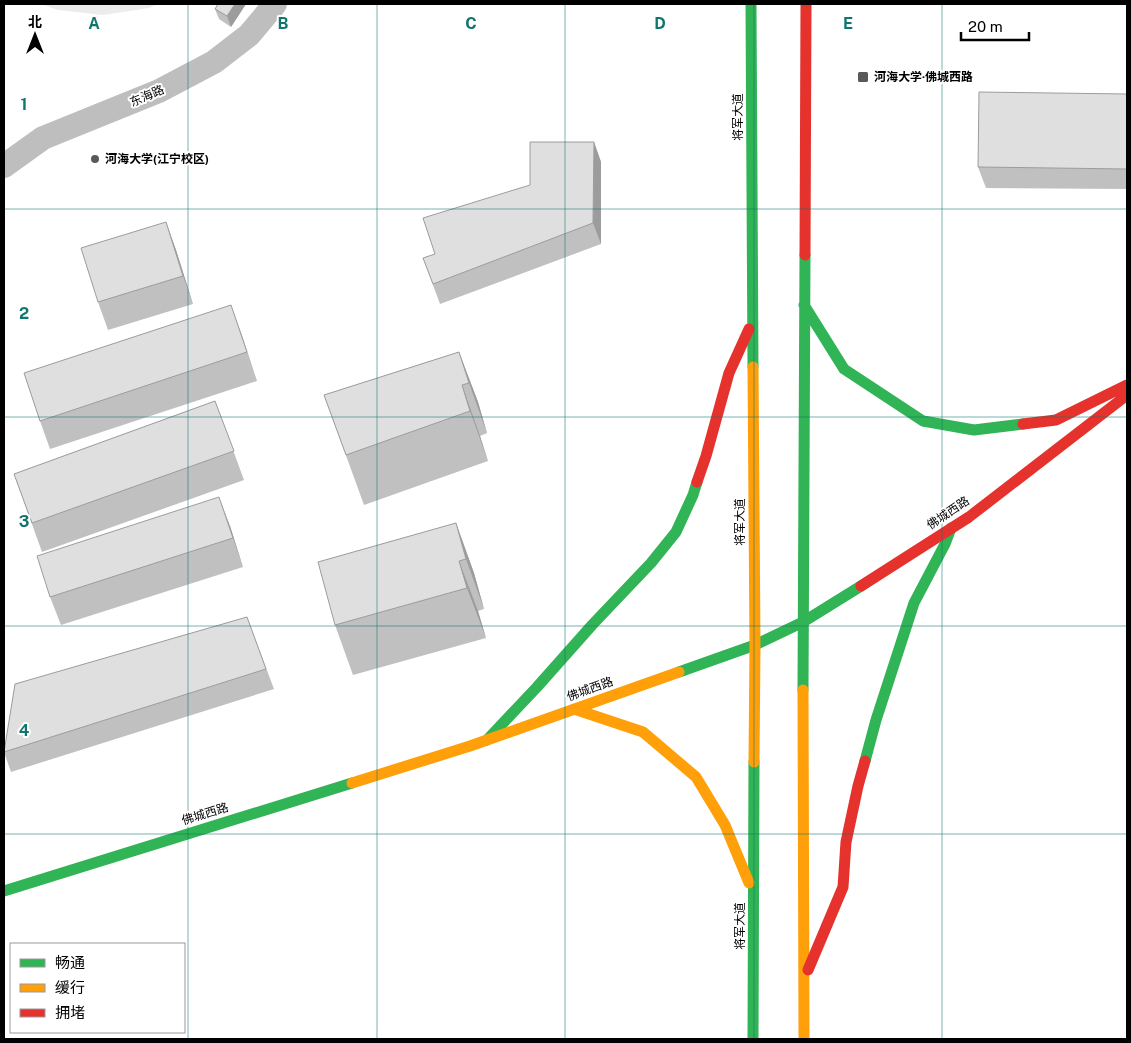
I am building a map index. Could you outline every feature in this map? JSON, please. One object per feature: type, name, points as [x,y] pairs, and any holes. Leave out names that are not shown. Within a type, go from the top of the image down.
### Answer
[{"type":"main road","name":"将军大道","points":[[751,4],[755,645],[753,1039]]},
{"type":"main road","points":[[804,1039],[803,622],[806,4]]},
{"type":"main road","points":[[804,304],[844,370],[923,421],[974,430],[1056,420],[1127,385]]},
{"type":"main road","points":[[487,740],[651,563],[676,532],[693,494],[706,456],[729,373],[753,321]]},
{"type":"main road","name":"佛城西路","points":[[4,891],[487,740],[755,645],[803,622],[969,517],[1127,395]]},
{"type":"main road","points":[[804,980],[844,887],[846,842],[858,786],[876,720],[914,603],[945,544],[951,528]]},
{"type":"main road","points":[[574,709],[643,732],[696,778],[725,824],[754,894]]},
{"type":"street","name":"东海路","points":[[4,166],[43,138],[159,91],[214,62],[249,35],[275,4]]},
{"type":"shaded area","points":[[41,4],[158,4],[149,8],[103,15],[58,10]]},
{"type":"building","points":[[218,4],[235,4],[227,16],[215,9]]},
{"type":"building","points":[[979,92],[1127,94],[1127,169],[978,167]]},
{"type":"building","points":[[530,142],[594,142],[593,223],[433,284],[423,258],[435,254],[423,218],[530,185]]},
{"type":"building","points":[[166,222],[183,276],[98,302],[81,248]]},
{"type":"building","points":[[231,305],[247,352],[40,421],[24,373]]},
{"type":"building","points":[[459,352],[469,383],[462,385],[470,411],[346,455],[324,395]]},
{"type":"building","points":[[215,401],[234,451],[32,523],[14,474]]},
{"type":"building","points":[[219,497],[233,538],[50,597],[37,556]]},
{"type":"building","points":[[456,523],[466,559],[459,561],[467,588],[335,625],[318,562]]},
{"type":"building","points":[[247,617],[266,669],[4,752],[15,684]]},
{"type":"traffic: fast","points":[[751,4],[753,367]]},
{"type":"traffic: fast","points":[[803,690],[805,255]]},
{"type":"traffic: fast","points":[[804,305],[844,369],[923,421],[974,430],[1023,424]]},
{"type":"traffic: fast","points":[[487,740],[651,563],[676,532],[697,482]]},
{"type":"traffic: fast","points":[[865,761],[876,720],[914,603],[945,544],[951,528]]},
{"type":"traffic: fast","points":[[679,672],[755,645],[803,622],[861,586]]},
{"type":"traffic: fast","points":[[753,1039],[754,762]]},
{"type":"traffic: fast","points":[[4,891],[352,783]]},
{"type":"traffic: slow","points":[[753,367],[754,762]]},
{"type":"traffic: slow","points":[[352,783],[470,746],[679,672]]},
{"type":"traffic: slow","points":[[803,690],[804,1039]]},
{"type":"traffic: slow","points":[[574,709],[643,732],[696,777],[725,825],[749,883]]},
{"type":"traffic: jam","points":[[805,255],[806,4]]},
{"type":"traffic: jam","points":[[697,482],[729,373],[749,329]]},
{"type":"traffic: jam","points":[[1023,424],[1056,420],[1127,385]]},
{"type":"traffic: jam","points":[[861,586],[969,517],[1127,395]]},
{"type":"traffic: jam","points":[[808,970],[843,887],[846,842],[865,761]]},
{"type":"place","name":"河海大学·佛城西路","points":[[863,77]]},
{"type":"place","name":"河海大学(江宁校区)","points":[[95,159]]}]
